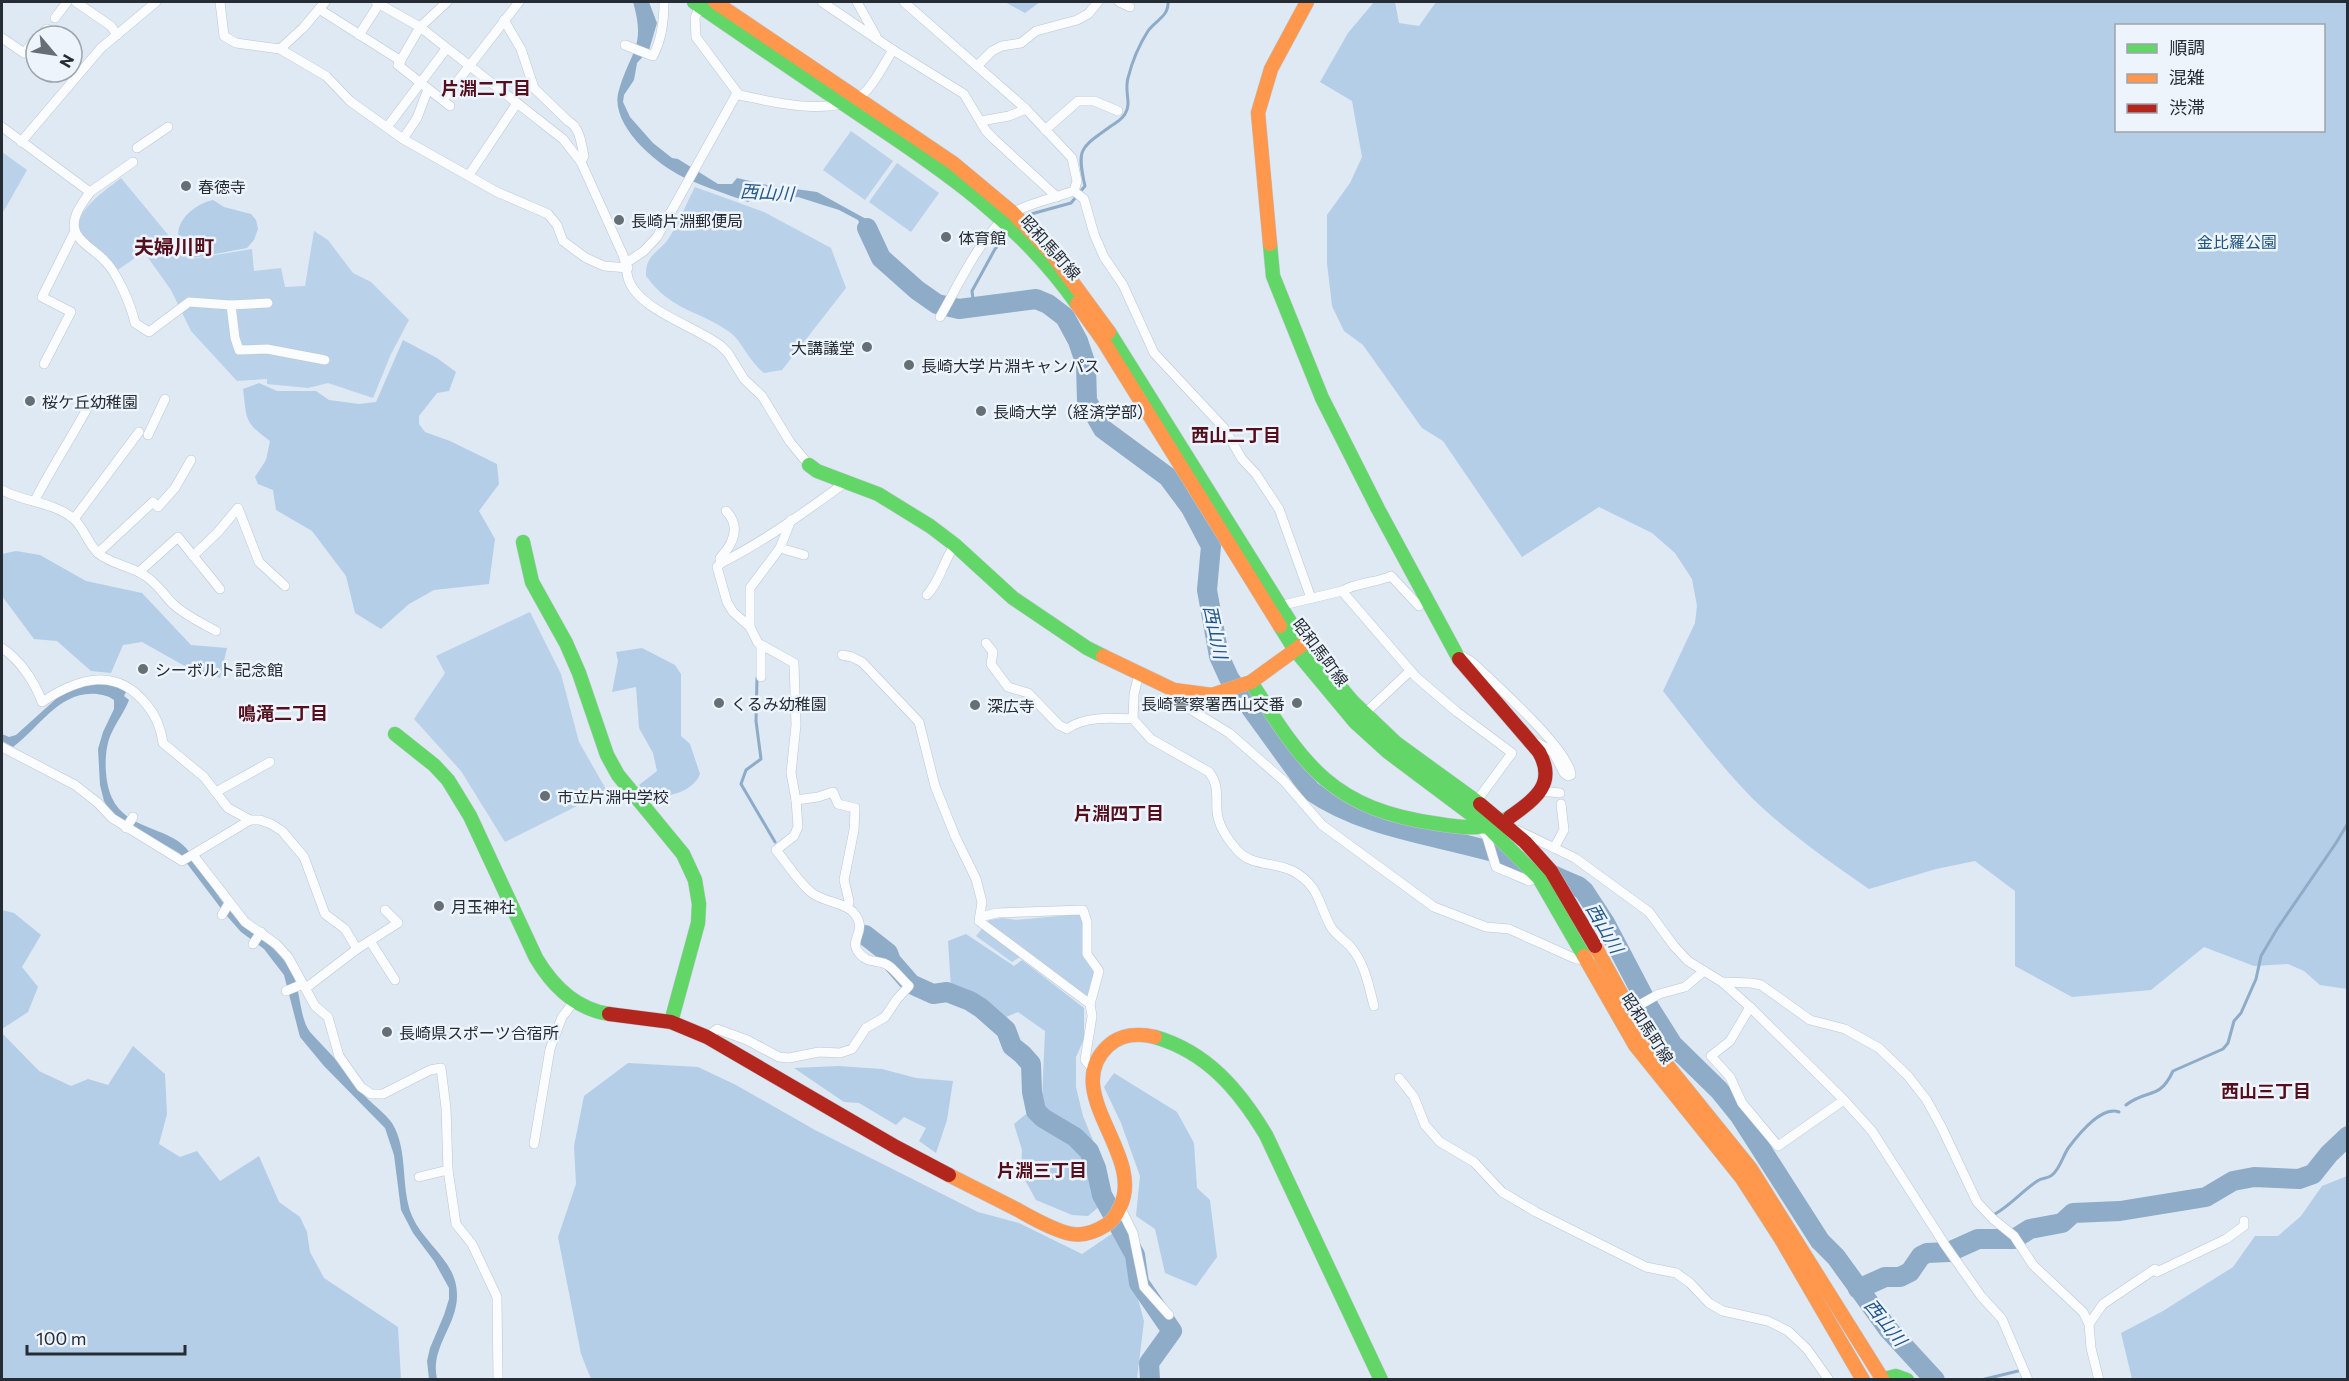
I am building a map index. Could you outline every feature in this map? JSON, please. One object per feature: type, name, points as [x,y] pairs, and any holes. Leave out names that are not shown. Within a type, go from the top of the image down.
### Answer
[{"type":"street","points":[[55,18],[67,2]]},
{"type":"street","points":[[76,2],[111,26],[117,35]]},
{"type":"street","points":[[21,142],[82,69],[156,2]]},
{"type":"street","points":[[220,2],[224,36],[236,44],[280,49],[326,76],[350,100],[403,139],[497,192],[548,214],[557,225],[563,241],[586,258],[604,266],[627,265],[657,237],[737,93]]},
{"type":"street","points":[[447,2],[420,27],[398,65],[447,103],[468,66],[519,2]]},
{"type":"street","points":[[625,45],[653,56],[660,42],[664,2]]},
{"type":"street","name":"昭和馬町線","points":[[715,2],[953,163],[1051,254],[1113,337],[1299,647],[1360,718],[1396,743],[1472,806],[1490,830],[1511,847],[1539,878],[1667,1067],[1750,1169],[1882,1379]]},
{"type":"street","points":[[822,2],[964,94],[995,140],[1057,197]]},
{"type":"street","points":[[858,2],[877,39]]},
{"type":"street","points":[[904,2],[1026,109],[1072,158],[1077,181],[1076,192]]},
{"type":"street","points":[[977,66],[992,51],[1002,46],[1021,43],[1036,30],[1077,20],[1088,14],[1098,2]]},
{"type":"street","points":[[1119,2],[1130,7]]},
{"type":"street","points":[[1307,2],[1285,38],[1260,95],[1258,113],[1273,276],[1289,322],[1322,398],[1378,509],[1455,651],[1471,676],[1528,738],[1546,766],[1546,778],[1541,791],[1490,830]]},
{"type":"street","points":[[359,35],[378,3],[420,27],[563,139],[581,162],[627,265],[628,279],[643,300],[728,352],[744,379],[762,396],[790,442],[809,465],[817,471],[878,494],[930,525],[1014,598],[1087,648],[1174,690],[1212,695],[1251,682],[1299,647]]},
{"type":"street","points":[[698,3],[695,18],[696,37],[737,93],[802,107],[842,103],[867,90],[893,50]]},
{"type":"street","name":"昭和馬町線","points":[[698,3],[1008,216]]},
{"type":"street","points":[[280,49],[303,28],[322,5],[359,35],[401,61]]},
{"type":"street","points":[[504,20],[521,49],[534,88],[568,122],[574,124],[584,156],[581,162]]},
{"type":"street","points":[[2,38],[24,53]]},
{"type":"street","points":[[388,126],[425,86],[446,49]]},
{"type":"street","points":[[403,139],[417,118],[425,86]]},
{"type":"street","points":[[1046,130],[1078,101],[1094,102],[1118,111]]},
{"type":"street","points":[[469,175],[517,103]]},
{"type":"street","points":[[981,121],[1009,116],[1026,109]]},
{"type":"street","points":[[2,127],[90,192]]},
{"type":"street","points":[[137,148],[168,127]]},
{"type":"street","points":[[44,364],[71,312],[42,297],[75,231],[75,217],[90,192],[133,162]]},
{"type":"street","points":[[940,317],[992,232],[1008,216],[1076,192]]},
{"type":"street","points":[[1076,192],[1084,199],[1094,234],[1104,257],[1123,285],[1154,353],[1224,428],[1242,459],[1257,474],[1279,509],[1311,598]]},
{"type":"street","points":[[75,231],[109,266],[133,311],[135,322],[149,332],[189,302],[231,305],[267,303]]},
{"type":"street","points":[[231,305],[235,338],[239,350],[267,349],[324,360]]},
{"type":"street","points":[[74,519],[143,434],[165,399]]},
{"type":"street","points":[[35,500],[52,466],[89,405]]},
{"type":"street","points":[[98,553],[153,502],[158,507],[175,488],[191,460]]},
{"type":"street","points":[[846,482],[740,553],[721,562],[717,567],[727,603],[733,612],[750,627],[761,645],[794,663],[796,724],[791,773],[798,827],[794,836],[776,850],[811,892],[834,904],[848,906]]},
{"type":"street","points":[[2,490],[15,498],[35,500],[55,507],[74,519],[98,553],[139,572],[158,585],[173,604],[216,631]]},
{"type":"street","points":[[193,556],[218,532],[238,508],[259,562],[285,586]]},
{"type":"street","points":[[721,562],[720,558],[728,550],[736,530],[733,518],[726,511]]},
{"type":"street","points":[[750,627],[750,588],[780,548],[791,520]]},
{"type":"street","points":[[139,572],[178,537],[220,589]]},
{"type":"street","points":[[523,542],[532,582],[567,643],[607,755],[618,776],[683,854],[695,880],[699,904],[698,923],[671,1022]]},
{"type":"street","points":[[927,595],[936,586],[949,553],[955,545]]},
{"type":"street","points":[[780,548],[804,555]]},
{"type":"street","points":[[1275,607],[1342,591],[1355,585],[1380,581],[1391,576],[1419,606]]},
{"type":"street","points":[[1342,591],[1410,671],[1457,712],[1512,753],[1472,806],[1490,830],[1496,867],[1529,881],[1539,878]]},
{"type":"street","points":[[986,643],[993,652],[992,664],[1008,687],[1028,693],[1059,725],[1067,729],[1076,723],[1101,719],[1133,719]]},
{"type":"street","points":[[761,645],[761,677]]},
{"type":"street","points":[[2,648],[10,653],[21,666],[42,702],[61,689],[86,681],[105,680],[128,686],[153,712],[161,728],[163,743],[195,768],[228,808],[250,820],[260,820],[282,831],[304,857],[325,914],[345,929],[357,949]]},
{"type":"street","points":[[1455,651],[1472,662],[1556,746],[1570,768],[1571,775],[1564,773],[1551,750],[1528,738]]},
{"type":"street","points":[[842,655],[862,662],[919,722],[941,803],[976,879],[982,902],[979,921],[1090,1004]]},
{"type":"street","points":[[1360,718],[1410,671]]},
{"type":"street","points":[[1140,674],[1134,694],[1133,719],[1151,739],[1200,766],[1214,779],[1220,826],[1240,853],[1253,861],[1269,863],[1293,871],[1312,887],[1321,900],[1331,927],[1350,945],[1361,962],[1374,1005]]},
{"type":"street","points":[[1251,682],[1292,745],[1313,771],[1340,793],[1386,812],[1464,828],[1490,830],[1554,848],[1575,858],[1649,912],[1674,946],[1704,971],[1722,982],[1750,1007],[1872,1131],[1981,1296],[2002,1319],[2028,1380]]},
{"type":"street","points":[[1174,690],[1175,700],[1228,733],[1284,781],[1322,825],[1434,908],[1486,927],[1509,929],[1576,959],[1594,958]]},
{"type":"street","points":[[395,734],[434,765],[448,780],[470,816],[536,958],[546,975],[574,1002],[593,1010],[671,1022],[707,1037],[896,1147],[1044,1224],[1068,1234],[1089,1234],[1109,1224],[1121,1209],[1126,1190],[1123,1169],[1093,1090],[1093,1069],[1101,1054],[1115,1040],[1134,1034],[1154,1035],[1206,1060],[1245,1099],[1266,1135],[1381,1380]]},
{"type":"street","points":[[2,747],[75,786],[126,828],[182,861],[250,820]]},
{"type":"street","points":[[216,792],[270,762]]},
{"type":"street","points":[[1541,791],[1560,793]]},
{"type":"street","points":[[707,1037],[717,1029],[747,1040],[778,1057],[789,1058],[819,1052],[840,1053],[852,1049],[866,1028],[885,1017],[909,986],[889,965],[866,960],[855,943],[861,930],[861,924],[848,906],[844,880],[854,830],[855,808],[838,804],[833,792],[796,800]]},
{"type":"street","points":[[1554,848],[1564,830],[1561,804]]},
{"type":"street","points":[[126,828],[133,817]]},
{"type":"street","name":"昭和馬町線","points":[[1490,830],[1525,842],[1563,888],[1594,958]]},
{"type":"street","points":[[193,855],[245,922],[276,944],[288,957],[315,1006],[328,1017],[339,1056],[361,1088],[371,1094],[382,1094],[430,1070],[441,1068],[446,1108],[448,1170],[456,1224],[472,1244],[497,1297],[498,1380]]},
{"type":"street","points":[[222,915],[229,903]]},
{"type":"street","points":[[286,991],[302,986],[398,923],[385,910]]},
{"type":"street","points":[[980,916],[997,913],[1083,910],[1088,922],[1087,954],[1099,970],[1090,1004],[1092,1016],[1084,1060],[1093,1069]]},
{"type":"street","points":[[253,945],[261,932]]},
{"type":"street","points":[[370,941],[395,980]]},
{"type":"street","points":[[1629,1011],[1656,996],[1685,987],[1704,971]]},
{"type":"street","points":[[1722,982],[1750,982],[1761,985],[1810,1020],[1845,1029],[1879,1048],[1908,1076],[1926,1099],[1946,1135],[1977,1202],[2016,1238],[2033,1265],[2083,1312],[2089,1324],[2091,1348],[2099,1380]]},
{"type":"street","points":[[534,1144],[550,1049],[562,1017],[574,1002]]},
{"type":"street","points":[[1750,1007],[1730,1041],[1711,1056],[1730,1077],[1742,1103],[1778,1146],[1844,1100]]},
{"type":"street","name":"昭和馬町線","points":[[1629,1011],[1657,1074],[1741,1177],[1863,1380]]},
{"type":"street","points":[[1399,1078],[1414,1097],[1425,1125],[1440,1142],[1474,1162],[1502,1192],[1646,1267],[1676,1273],[1690,1283],[1709,1303],[1723,1311],[1768,1321],[1788,1331],[1807,1349],[1828,1380]]},
{"type":"street","points":[[419,1177],[448,1170]]},
{"type":"street","points":[[1121,1209],[1133,1233],[1144,1287],[1169,1314]]},
{"type":"street","points":[[2089,1324],[2103,1304],[2155,1269],[2157,1272],[2226,1239],[2244,1226],[2244,1221]]},
{"type":"street","points":[[1882,1379],[1896,1376],[1907,1380]]},
{"type":"shaded area","points":[[851,131],[893,161],[865,200],[823,170]]},
{"type":"shaded area","points":[[2,152],[27,170],[2,214]]},
{"type":"shaded area","points":[[897,163],[939,193],[911,232],[869,202]]},
{"type":"shaded area","points":[[121,178],[191,259],[252,249],[254,271],[281,268],[285,287],[305,286],[314,231],[328,240],[353,273],[371,282],[409,320],[391,354],[373,398],[328,383],[308,388],[267,384],[267,379],[237,381],[191,331],[171,290],[144,252],[116,271],[80,232],[79,224],[86,209],[100,194]]},
{"type":"shaded area","points":[[695,187],[764,212],[831,248],[846,288],[782,370],[764,373],[731,333],[720,325],[676,304],[656,288],[646,276],[650,258],[669,238]]},
{"type":"shaded area","points":[[530,612],[561,674],[579,742],[607,791],[505,842],[461,771],[414,719],[445,673],[436,656]]},
{"type":"shaded area","points":[[1079,914],[1084,921],[1083,955],[1096,970],[1088,997],[1028,952],[1012,962],[976,936],[989,920]]},
{"type":"green space","points":[[1005,2],[1040,2],[1025,13]]},
{"type":"green space","name":"金比羅公園","points":[[1374,2],[1395,2],[1399,23],[1419,26],[1436,2],[2347,2],[2347,989],[2320,985],[2304,971],[2288,964],[2254,966],[2204,947],[2151,990],[2072,997],[2015,966],[2015,891],[1975,861],[1936,869],[1869,889],[1765,811],[1717,759],[1663,691],[1695,623],[1697,606],[1692,579],[1675,553],[1652,533],[1599,507],[1522,557],[1443,441],[1422,428],[1363,345],[1344,331],[1332,306],[1327,263],[1327,215],[1350,183],[1362,157],[1352,101],[1320,82],[1348,33]]},
{"type":"green space","points":[[213,200],[224,207],[251,214],[256,220],[258,229],[254,240],[247,248],[194,258],[180,242],[178,232],[180,225],[194,209]]},
{"type":"green space","points":[[403,340],[437,358],[456,372],[449,391],[437,393],[419,416],[419,424],[425,432],[450,441],[497,464],[499,484],[479,511],[495,539],[489,584],[434,590],[409,604],[381,629],[355,613],[346,576],[312,531],[276,510],[273,490],[258,484],[255,477],[266,460],[270,441],[248,420],[243,389],[259,383],[277,391],[316,391],[329,400],[359,404],[376,402]]},
{"type":"green space","points":[[16,551],[40,555],[86,581],[142,593],[191,645],[227,648],[220,678],[183,665],[142,642],[123,645],[111,673],[91,671],[57,641],[34,639],[2,596],[2,554]]},
{"type":"green space","points":[[642,648],[675,665],[681,674],[681,736],[690,744],[700,774],[686,789],[672,795],[650,798],[639,785],[657,771],[653,753],[639,728],[636,687],[612,692],[618,661],[616,652]]},
{"type":"green space","points":[[2,910],[14,913],[41,935],[22,967],[38,987],[28,1012],[2,1029]]},
{"type":"green space","points":[[966,934],[1014,966],[1022,960],[1084,1008],[1084,1039],[1076,1057],[1076,1087],[1083,1116],[1105,1170],[1109,1188],[1101,1205],[1088,1216],[1072,1215],[1036,1200],[1021,1173],[1022,1150],[1014,1124],[1042,1101],[1045,1031],[1018,1012],[999,1020],[967,993],[951,988],[948,941]]},
{"type":"green space","points":[[2,1033],[39,1071],[71,1086],[88,1079],[108,1085],[133,1046],[165,1074],[167,1114],[159,1144],[180,1157],[197,1151],[220,1181],[259,1156],[279,1202],[300,1217],[307,1232],[310,1252],[324,1278],[398,1327],[401,1379],[2,1379]]},
{"type":"green space","points":[[628,1063],[698,1067],[736,1085],[815,1130],[978,1212],[1019,1223],[1082,1254],[1119,1229],[1144,1321],[1137,1379],[591,1379],[581,1354],[558,1237],[576,1184],[574,1146],[584,1096]]},
{"type":"green space","points":[[838,1066],[882,1069],[916,1078],[953,1081],[947,1120],[936,1153],[919,1141],[926,1128],[904,1117],[896,1125],[859,1103],[844,1102],[794,1068]]},
{"type":"green space","points":[[1114,1073],[1177,1112],[1194,1143],[1197,1188],[1210,1200],[1217,1257],[1196,1286],[1165,1273],[1155,1229],[1136,1216],[1140,1176],[1121,1123],[1104,1087]]},
{"type":"green space","points":[[2347,1176],[2347,1379],[2132,1379],[2121,1333],[2163,1311],[2233,1267],[2255,1236],[2278,1236],[2301,1216],[2322,1186]]},
{"type":"water","points":[[633,2],[649,2],[657,23],[649,50],[637,63],[634,80],[624,95],[623,102],[630,117],[653,143],[672,158],[678,159],[718,184],[732,184],[737,178],[817,192],[866,219],[881,249],[874,255],[858,220],[839,210],[798,197],[776,199],[769,197],[752,199],[748,202],[683,177],[648,153],[627,129],[617,103],[619,90],[637,39],[637,17]]},
{"type":"water","points":[[102,683],[128,688],[124,696],[129,700],[109,739],[106,756],[107,783],[118,808],[137,822],[178,841],[186,848],[230,911],[271,946],[285,962],[297,986],[304,1019],[310,1032],[392,1123],[401,1145],[406,1193],[412,1216],[447,1263],[456,1284],[456,1308],[437,1357],[437,1379],[429,1379],[427,1361],[449,1299],[449,1288],[434,1261],[413,1233],[401,1210],[394,1155],[385,1128],[324,1066],[300,1037],[284,975],[264,949],[241,932],[179,853],[112,815],[104,801],[100,785],[98,749],[114,709],[114,700],[97,694],[84,694],[72,698],[51,712],[13,747],[2,741],[2,734],[9,737],[16,735],[67,689]]},
{"type":"waterway","points":[[1031,214],[1071,203],[1085,186],[1081,163],[1083,150],[1087,144],[1125,114],[1128,106],[1127,83],[1134,60],[1148,31],[1166,11],[1168,2]]},
{"type":"waterway","name":"西山川","points":[[867,228],[881,258],[917,290],[937,304],[959,309],[1036,299],[1048,304],[1065,317],[1078,341],[1086,365],[1087,401],[1103,429],[1168,477],[1191,508],[1211,546],[1207,590],[1219,656],[1229,678],[1311,791],[1354,814],[1401,829],[1507,856],[1578,886],[1584,891],[1605,923],[1649,1007],[1673,1045],[1719,1090],[1740,1116],[1820,1241],[1836,1257],[1888,1329],[1935,1380]]},
{"type":"waterway","points":[[974,307],[972,291],[995,249],[1004,240]]},
{"type":"waterway","points":[[757,678],[756,721],[761,759],[746,770],[741,784],[775,842]]},
{"type":"waterway","points":[[2126,1105],[2163,1087],[2173,1071],[2223,1049],[2228,1043],[2234,1021],[2241,1013],[2256,979],[2261,956],[2348,823]]},
{"type":"waterway","points":[[865,935],[888,953],[891,961],[911,984],[933,994],[947,992],[970,1001],[1006,1030],[1012,1046],[1031,1064],[1032,1092],[1036,1111],[1043,1118],[1075,1137],[1089,1151],[1096,1168],[1102,1195],[1135,1255],[1139,1283],[1172,1331],[1149,1363],[1150,1380]]},
{"type":"waterway","points":[[1995,1214],[2033,1184],[2051,1176],[2069,1147],[2091,1122],[2105,1113],[2119,1112]]},
{"type":"waterway","points":[[1858,1289],[1885,1277],[1900,1277],[1910,1272],[1921,1256],[1927,1253],[1949,1252],[1978,1239],[2014,1239],[2030,1229],[2062,1223],[2073,1213],[2120,1211],[2206,1197],[2233,1181],[2254,1177],[2299,1179],[2313,1174],[2348,1136]]},
{"type":"waterway","points":[[1978,1239],[1981,1235]]},
{"type":"waterway","points":[[1981,1380],[2018,1371]]},
{"type":"traffic: fast","points":[[694,2],[923,157],[979,200],[1031,248],[1077,304]]},
{"type":"traffic: fast","points":[[1270,244],[1273,276],[1322,398],[1378,509],[1459,659]]},
{"type":"traffic: fast","points":[[1109,332],[1304,644],[1353,702],[1396,743],[1480,804]]},
{"type":"traffic: fast","points":[[809,465],[817,471],[878,494],[930,526],[955,545],[1013,598],[1087,648],[1103,656]]},
{"type":"traffic: fast","points":[[523,542],[532,582],[566,643],[579,673],[607,755],[618,775],[683,854],[695,880],[699,904],[698,923],[671,1022]]},
{"type":"traffic: fast","points":[[1280,626],[1295,650],[1355,722],[1388,752],[1488,827],[1539,878],[1584,956]]},
{"type":"traffic: fast","points":[[1251,682],[1288,738],[1306,760],[1325,779],[1347,795],[1372,807],[1402,817],[1448,825],[1467,827],[1493,825],[1510,817]]},
{"type":"traffic: fast","points":[[395,734],[434,765],[448,780],[470,816],[536,958],[550,977],[557,986],[576,1001],[586,1007],[609,1014]]},
{"type":"traffic: fast","points":[[1155,1037],[1190,1052],[1206,1063],[1233,1088],[1256,1118],[1381,1380]]},
{"type":"traffic: fast","points":[[1880,1380],[1896,1376],[1907,1380]]},
{"type":"traffic: slow","points":[[715,2],[953,163],[1013,213],[1051,253],[1109,332]]},
{"type":"traffic: slow","points":[[1270,244],[1258,113],[1271,69],[1307,2]]},
{"type":"traffic: slow","points":[[1077,304],[1104,342],[1280,626]]},
{"type":"traffic: slow","points":[[1103,656],[1174,690],[1212,695],[1251,682],[1302,645]]},
{"type":"traffic: slow","points":[[1595,946],[1646,1039],[1751,1169],[1883,1380]]},
{"type":"traffic: slow","points":[[1584,956],[1635,1045],[1741,1177],[1781,1239],[1863,1380]]},
{"type":"traffic: slow","points":[[949,1175],[1054,1229],[1067,1233],[1088,1233],[1108,1223],[1119,1210],[1125,1187],[1122,1166],[1097,1103],[1093,1083],[1096,1064],[1108,1046],[1119,1039],[1137,1035],[1155,1037]]},
{"type":"traffic: jam","points":[[1459,659],[1539,752],[1544,763],[1546,773],[1541,790],[1528,804],[1510,817]]},
{"type":"traffic: jam","points":[[1480,804],[1525,842],[1551,871],[1595,946]]},
{"type":"traffic: jam","points":[[609,1014],[671,1022],[707,1037],[896,1147],[949,1175]]},
{"type":"place","name":"春徳寺","points":[[186,186]]},
{"type":"place","name":"長崎片淵郵便局","points":[[619,220]]},
{"type":"place","name":"体育館","points":[[946,237]]},
{"type":"place","name":"大講議堂","points":[[867,347]]},
{"type":"place","name":"長崎大学 片淵キャンパス","points":[[909,365]]},
{"type":"place","name":"桜ケ丘幼稚園","points":[[30,401]]},
{"type":"place","name":"長崎大学（経済学部）","points":[[981,411]]},
{"type":"place","name":"シーボルト記念館","points":[[143,669]]},
{"type":"place","name":"くるみ幼稚園","points":[[719,703]]},
{"type":"place","name":"長崎警察署西山交番","points":[[1297,703]]},
{"type":"place","name":"深広寺","points":[[975,705]]},
{"type":"place","name":"市立片淵中学校","points":[[545,796]]},
{"type":"place","name":"月玉神社","points":[[439,906]]},
{"type":"place","name":"長崎県スポーツ合宿所","points":[[387,1032]]},
{"type":"district","name":"片淵二丁目","points":[[486,88]]},
{"type":"district","name":"夫婦川町","points":[[174,246]]},
{"type":"district","name":"西山二丁目","points":[[1236,435]]},
{"type":"district","name":"鳴滝二丁目","points":[[283,713]]},
{"type":"district","name":"片淵四丁目","points":[[1119,813]]},
{"type":"district","name":"西山三丁目","points":[[2266,1091]]},
{"type":"district","name":"片淵三丁目","points":[[1042,1170]]}]
